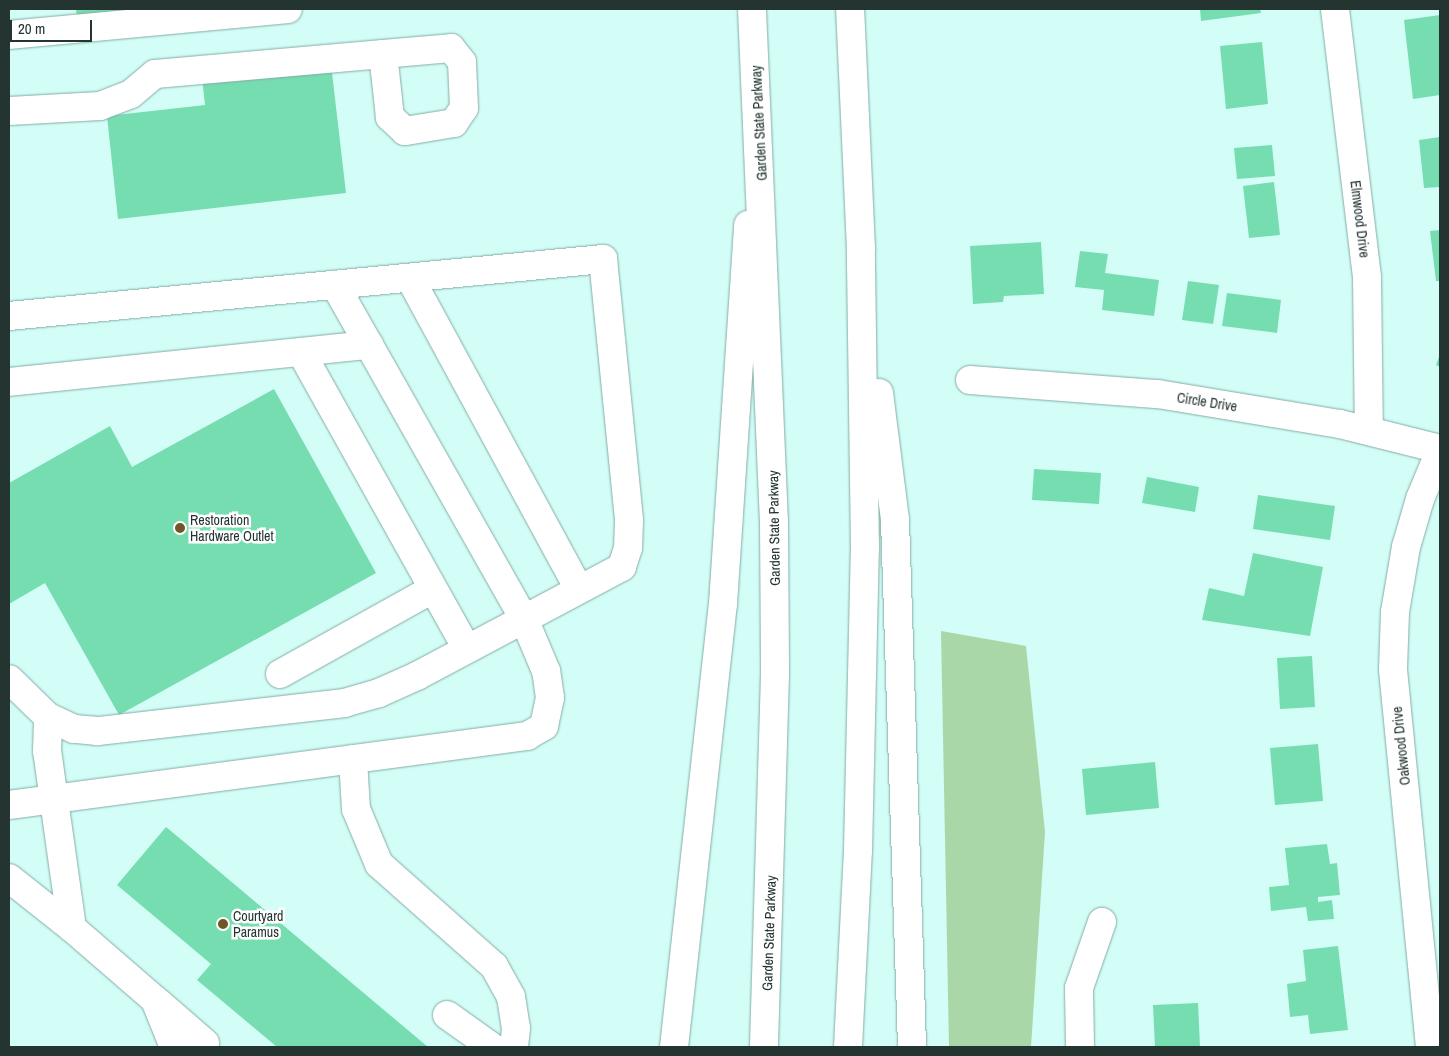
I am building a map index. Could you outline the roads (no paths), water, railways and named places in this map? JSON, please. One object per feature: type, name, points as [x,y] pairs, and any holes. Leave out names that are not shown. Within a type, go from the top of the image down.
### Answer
[{"type":"main road","points":[[9,35],[288,9]]},
{"type":"main road","name":"Garden State Parkway","points":[[752,9],[774,532],[774,732],[764,1047]]},
{"type":"main road","points":[[848,1047],[862,700],[865,400],[861,249],[850,9]]},
{"type":"main road","name":"Elmwood Drive","points":[[1335,9],[1368,277],[1369,430]]},
{"type":"main road","points":[[9,111],[100,106],[131,94],[155,74],[383,54]]},
{"type":"main road","points":[[674,1047],[729,536],[756,71]]},
{"type":"main road","points":[[861,249],[895,520],[912,1047]]},
{"type":"main road","points":[[9,316],[602,259],[629,521],[628,548],[622,567],[379,693],[345,703],[98,731],[74,729],[48,718],[9,679]]},
{"type":"main road","points":[[410,278],[579,589]]},
{"type":"main road","points":[[9,805],[527,736],[544,726],[550,698],[546,671],[524,619],[335,285]]},
{"type":"main road","points":[[9,382],[369,345]]},
{"type":"main road","points":[[301,352],[467,649]]},
{"type":"main road","name":"Circle Drive","points":[[970,380],[1158,394],[1369,430],[1440,450]]},
{"type":"main road","name":"Oakwood Drive","points":[[1430,1047],[1393,669],[1395,612],[1406,547],[1420,498],[1440,450]]},
{"type":"main road","points":[[280,674],[433,590]]},
{"type":"main road","points":[[48,718],[47,751],[56,799],[72,928]]},
{"type":"main road","points":[[352,759],[356,809],[378,864],[494,966],[511,997],[516,1028],[514,1047]]},
{"type":"main road","points":[[9,878],[72,928],[205,1043]]},
{"type":"main road","points":[[1080,1047],[1079,988],[1102,922]]},
{"type":"main road","points":[[155,1000],[174,1047]]},
{"type":"main road","points":[[447,1015],[492,1047]]},
{"type":"place","name":"Restoration Hardware Outlet","points":[[180,528]]},
{"type":"place","name":"Courtyard Paramus","points":[[223,924]]}]
